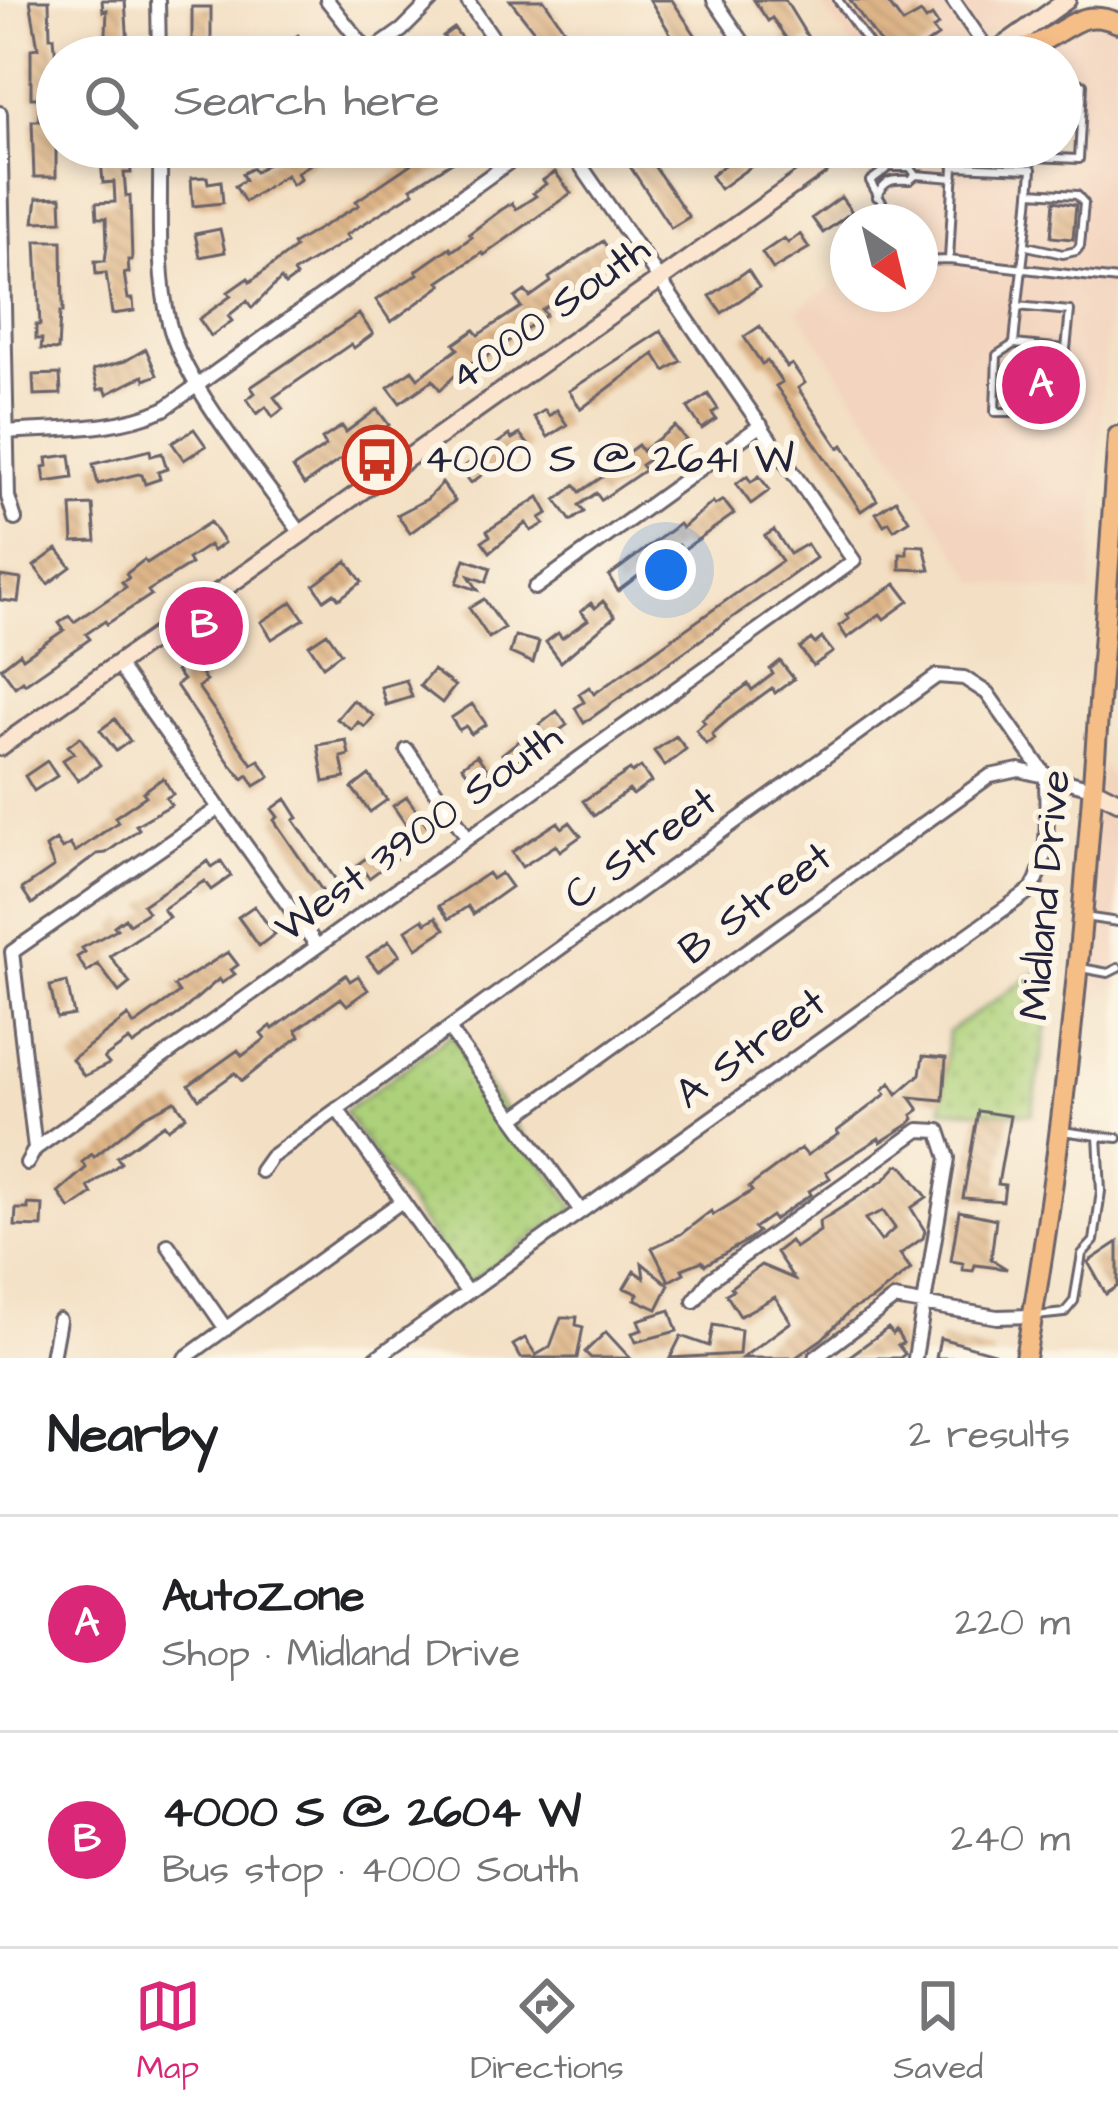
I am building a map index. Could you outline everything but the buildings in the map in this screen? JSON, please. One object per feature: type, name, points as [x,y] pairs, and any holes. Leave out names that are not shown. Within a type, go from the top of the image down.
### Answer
[{"type":"main road","points":[[1050,36],[1087,16],[1100,15],[1118,23]]},
{"type":"main road","name":"Midland Drive","points":[[1025,1358],[1060,1130],[1118,436]]},
{"type":"street","points":[[158,0],[159,36]]},
{"type":"street","points":[[327,0],[353,36]]},
{"type":"street","points":[[393,36],[432,0]]},
{"type":"street","points":[[467,0],[492,36]]},
{"type":"street","points":[[713,0],[738,36]]},
{"type":"street","points":[[953,0],[976,36]]},
{"type":"street","points":[[1017,36],[1067,0]]},
{"type":"street","points":[[0,113],[8,497],[15,519]]},
{"type":"street","points":[[163,168],[163,286],[184,365],[302,535]]},
{"type":"street","points":[[6,432],[138,420],[198,385],[501,168]]},
{"type":"street","points":[[535,588],[760,425],[583,168]]},
{"type":"street","name":"4000 South","points":[[0,747],[660,280],[801,168]]},
{"type":"street","name":"West 3900 South","points":[[27,1163],[35,1149],[854,561],[760,425]]},
{"type":"street","points":[[117,664],[317,946]]},
{"type":"street","name":"C Street","points":[[261,1171],[271,1157],[937,676],[964,678],[987,693],[1046,776]]},
{"type":"street","points":[[407,750],[468,838]]},
{"type":"street","name":"B Street","points":[[514,1118],[990,776],[1018,770],[1046,776]]},
{"type":"street","points":[[1046,776],[1092,788],[1118,801]]},
{"type":"street","name":"A Street","points":[[376,1358],[1031,889],[1042,871],[1047,844],[1046,776]]},
{"type":"street","points":[[35,1149],[13,952],[219,808]]},
{"type":"street","points":[[449,1028],[581,1210]]},
{"type":"street","points":[[337,1109],[467,1292]]},
{"type":"street","points":[[694,1301],[711,1279],[919,1130],[939,1131],[948,1158],[915,1358]]},
{"type":"street","points":[[185,1358],[403,1201]]},
{"type":"street","points":[[168,1245],[226,1329]]},
{"type":"street","points":[[815,1358],[895,1299],[997,1317],[1033,1316]]},
{"type":"street","points":[[52,1358],[58,1320]]},
{"type":"lane","points":[[838,0],[863,36]]},
{"type":"lane","points":[[1082,84],[1082,105]]},
{"type":"lane","points":[[881,204],[870,181],[888,168]]},
{"type":"lane","points":[[911,168],[916,175],[955,178]]},
{"type":"lane","points":[[949,260],[954,168]]},
{"type":"lane","points":[[1006,168],[1032,169],[1014,344]]},
{"type":"lane","points":[[1027,246],[1063,254],[1076,251],[1084,203],[1078,195],[1031,192]]},
{"type":"lane","points":[[938,260],[1118,280]]},
{"type":"lane","points":[[1012,412],[995,412],[997,355],[1014,344],[1066,349],[1070,311],[1017,306]]},
{"type":"lane","points":[[1081,916],[1118,922]]},
{"type":"lane","points":[[1076,967],[1108,973],[1118,968]]},
{"type":"lane","points":[[1060,1130],[1118,1138]]},
{"type":"lane","points":[[1033,1316],[1064,1313],[1074,1300],[1082,1255],[1094,1241],[1101,1191],[1098,1136]]},
{"type":"shaded area","points":[[818,0],[1037,0],[986,36],[845,36]]},
{"type":"shaded area","points":[[1084,5],[1118,17],[1118,155],[1090,594],[977,582],[797,309],[830,286],[830,312],[938,312],[938,204],[873,204],[849,169],[1082,168],[1082,36],[1039,36]]},
{"type":"shaded area","points":[[1102,764],[1118,788],[1118,983],[1070,1016]]},
{"type":"green space","points":[[1058,958],[1032,1114],[942,1109],[948,1032]]},
{"type":"green space","points":[[451,1035],[575,1208],[466,1284],[344,1112]]},
{"type":"place","name":"AutoZone","points":[[1041,385]]},
{"type":"place","name":"4000 S @ 2641 W","points":[[377,460]]},
{"type":"place","name":"4000 S @ 2604 W","points":[[204,626]]}]
